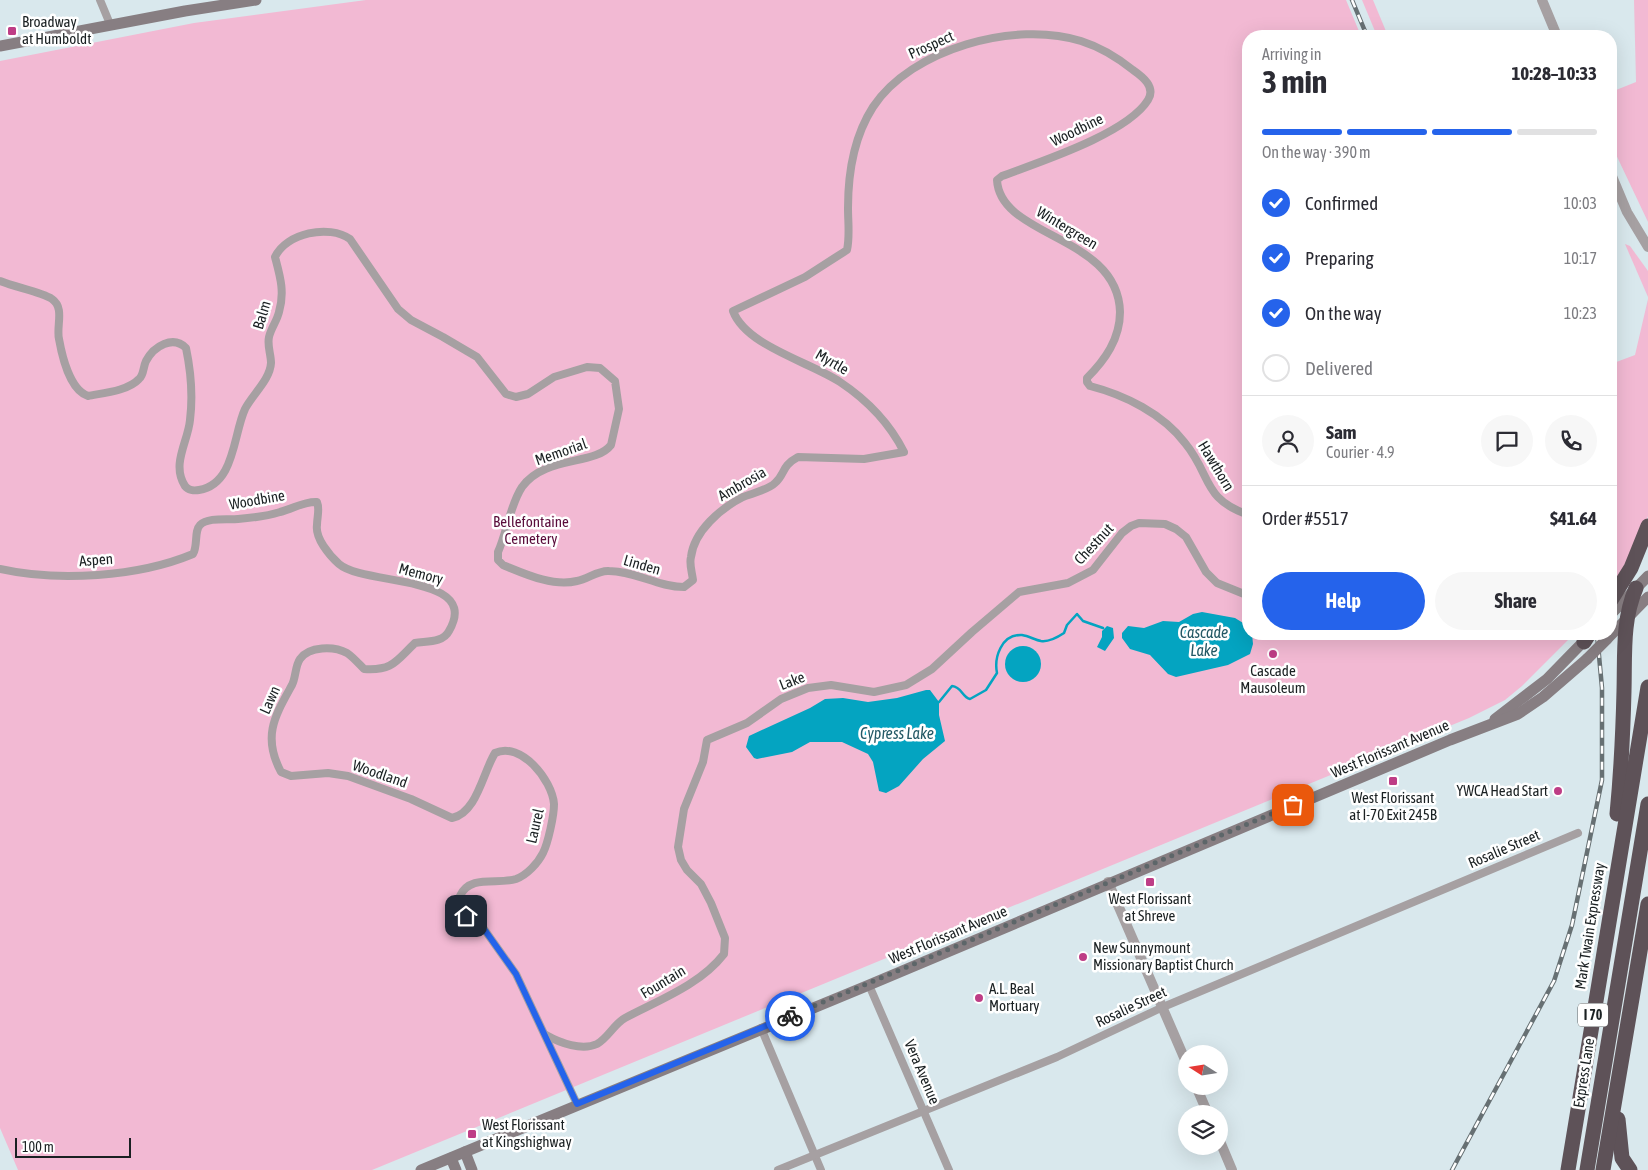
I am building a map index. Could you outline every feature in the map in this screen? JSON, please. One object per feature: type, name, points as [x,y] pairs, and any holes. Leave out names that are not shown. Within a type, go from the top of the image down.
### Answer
[{"type":"highway","points":[[1617,590],[1631,568],[1648,526]]},
{"type":"highway","points":[[1619,860],[1615,839],[1622,752],[1627,618],[1643,589]]},
{"type":"highway","name":"Mark Twain Expressway","points":[[1568,1170],[1648,688]]},
{"type":"highway","name":"Express Lane","points":[[1586,1170],[1648,804]]},
{"type":"highway","name":"I 70","points":[[1604,1170],[1648,904]]},
{"type":"highway","points":[[1616,1094],[1620,1149],[1622,1158],[1630,1170]]},
{"type":"main road","points":[[0,46],[110,24],[256,0]]},
{"type":"main road","points":[[1617,609],[1643,589]]},
{"type":"main road","name":"West Florissant Avenue","points":[[1617,628],[1627,618]]},
{"type":"main road","name":"West Florissant Avenue","points":[[1486,726],[1547,679],[1584,640]]},
{"type":"main road","name":"West Florissant Avenue","points":[[420,1170],[869,985],[1108,882],[1518,714],[1543,698],[1606,640]]},
{"type":"main road","points":[[465,1152],[472,1170]]},
{"type":"main road","points":[[450,1158],[456,1170]]},
{"type":"street","points":[[100,0],[110,24]]},
{"type":"street","points":[[1542,0],[1554,30]]},
{"type":"street","name":"Prospect","points":[[733,311],[805,277],[847,250],[850,239],[848,209],[850,175],[853,151],[862,127],[886,90],[904,73],[922,62],[945,51],[992,39],[1028,34],[1059,37],[1080,40],[1120,60],[1149,84]]},
{"type":"street","name":"Woodbine","points":[[997,180],[1002,176],[1067,152],[1100,137],[1127,119],[1148,100],[1151,90],[1149,84]]},
{"type":"street","name":"Wintergreen","points":[[997,180],[1001,197],[1014,210],[1038,228],[1094,259],[1106,271],[1114,284],[1119,302],[1120,319],[1115,338],[1099,366],[1087,378],[1087,382]]},
{"type":"street","points":[[1617,188],[1627,212],[1648,247]]},
{"type":"street","name":"Balm","points":[[0,281],[53,299],[59,310],[58,337],[66,365],[74,382],[83,394],[88,396],[128,386],[139,380],[150,356],[169,342],[174,341],[186,348],[192,392],[190,423],[181,452],[180,468],[185,486],[189,489],[200,490],[211,486],[222,476],[231,458],[244,410],[266,377],[271,364],[269,336],[279,312],[282,296],[282,285],[274,257],[279,248],[311,232],[342,233],[350,239],[398,308],[411,320],[477,357],[498,386],[510,395],[516,397],[528,394],[554,378],[574,369],[593,367],[607,372],[615,381],[619,410],[615,436],[607,450],[601,453]]},
{"type":"street","name":"Myrtle","points":[[733,311],[742,326],[758,340],[818,369],[840,382],[867,403],[887,424],[904,452]]},
{"type":"street","name":"Hawthorn","points":[[1087,382],[1090,386],[1134,404],[1168,424],[1195,456],[1215,495],[1228,506],[1242,512]]},
{"type":"street","name":"Ambrosia","points":[[693,580],[690,558],[693,547],[707,525],[718,514],[740,499],[776,483],[782,470],[793,460],[798,457],[864,459],[904,452]]},
{"type":"street","name":"Memorial","points":[[498,560],[498,552],[517,496],[532,476],[551,466],[601,453]]},
{"type":"street","name":"Woodbine","points":[[193,554],[197,546],[198,528],[209,520],[238,519],[280,512],[310,502],[317,502]]},
{"type":"street","name":"Memory","points":[[301,658],[310,651],[335,649],[347,653],[364,669],[384,669],[396,664],[415,643],[440,640],[448,634],[455,621],[454,605],[447,595],[412,584],[350,572],[338,563],[322,543],[316,527],[317,502]]},
{"type":"street","name":"Chestnut","points":[[1019,592],[1053,587],[1082,577],[1093,570],[1131,526],[1152,522],[1176,529],[1186,537],[1206,572],[1217,583],[1242,593]]},
{"type":"street","name":"Aspen","points":[[0,568],[47,576],[81,575],[127,571],[169,563],[193,554]]},
{"type":"street","name":"Linden","points":[[498,560],[503,565],[524,574],[564,583],[576,582],[610,570],[674,587],[684,587],[693,580]]},
{"type":"street","name":"Lake","points":[[701,884],[681,860],[678,847],[684,809],[703,762],[707,740],[747,723],[781,700],[808,688],[831,685],[874,692],[906,685],[932,669],[1019,592]]},
{"type":"street","name":"Lawn","points":[[291,776],[281,772],[276,763],[272,737],[275,716],[291,686],[301,658]]},
{"type":"street","name":"Laurel","points":[[456,817],[472,802],[489,762],[495,753],[502,750],[514,751],[539,772],[549,786],[554,804],[552,818],[544,852],[535,866],[516,879],[474,884],[463,892],[458,902],[460,911],[484,929],[516,974],[546,1035]]},
{"type":"street","name":"Woodland","points":[[291,776],[328,773],[348,776],[412,799],[443,815],[456,817]]},
{"type":"street","name":"Rosalie Street","points":[[778,1170],[1057,1057],[1163,1007],[1578,833]]},
{"type":"street","points":[[1108,882],[1179,1045]]},
{"type":"street","name":"Fountain","points":[[546,1035],[558,1042],[572,1045],[586,1046],[598,1044],[625,1018],[675,992],[718,961],[726,947],[725,938],[701,884]]},
{"type":"street","name":"Vera Avenue","points":[[869,985],[950,1170]]},
{"type":"street","points":[[761,1028],[822,1170]]},
{"type":"street","points":[[546,1035],[577,1104]]},
{"type":"street","points":[[1226,1155],[1232,1170]]},
{"type":"green space","name":"Bellefontaine Cemetery","points":[[366,0],[1346,0],[1358,30],[1242,30],[1242,640],[1568,640],[1522,686],[1505,700],[1469,718],[372,1170],[18,1170],[0,1128],[0,61],[194,23]]},
{"type":"green space","points":[[1362,0],[1373,0],[1386,30],[1374,30]]},
{"type":"green space","points":[[1634,0],[1648,0],[1648,222],[1617,157],[1617,90],[1636,82]]},
{"type":"green space","points":[[1625,244],[1630,246],[1648,271],[1648,297]]},
{"type":"green space","points":[[1648,299],[1648,516],[1644,528],[1617,579],[1617,362],[1635,355]]},
{"type":"water","name":"Cascade Lake","points":[[1202,612],[1235,618],[1242,622],[1242,640],[1253,640],[1250,654],[1228,665],[1176,677],[1168,674],[1150,655],[1130,649],[1122,638],[1122,633],[1128,626],[1144,628],[1163,621],[1179,622],[1193,614]]},
{"type":"water","points":[[1107,626],[1113,628],[1114,638],[1105,651],[1097,647],[1102,637],[1102,631]]},
{"type":"water","points":[[1023,646],[1036,651],[1041,664],[1036,677],[1023,682],[1010,677],[1005,664],[1010,651]]},
{"type":"water","name":"Cypress Lake","points":[[930,690],[939,702],[939,715],[945,741],[923,759],[899,786],[886,793],[879,791],[873,762],[868,754],[842,742],[810,742],[792,752],[757,759],[754,758],[746,747],[749,736],[810,708],[825,699],[843,698],[868,702],[897,698]]},
{"type":"waterway","points":[[939,702],[952,686],[958,688],[970,699],[986,690],[997,673],[998,654],[1009,638],[1022,635],[1041,641],[1053,639],[1064,633],[1067,625],[1077,614],[1083,621],[1103,628]]},
{"type":"railway","points":[[1352,0],[1364,30]]},
{"type":"railway","points":[[1452,1170],[1554,981],[1572,925],[1602,780],[1602,688],[1598,640]]},
{"type":"way so far","points":[[790,1016],[869,985],[1293,805]]},
{"type":"place","name":"Broadway at Humboldt","points":[[12,31]]},
{"type":"place","name":"Cascade Mausoleum","points":[[1273,654]]},
{"type":"place","name":"West Florissant at I-70 Exit 245B","points":[[1393,781]]},
{"type":"place","name":"YWCA Head Start","points":[[1558,791]]},
{"type":"place","name":"West Florissant at Shreve","points":[[1150,882]]},
{"type":"place","name":"New Sunnymount Missionary Baptist Church","points":[[1083,957]]},
{"type":"place","name":"A.L. Beal Mortuary","points":[[979,998]]},
{"type":"place","name":"West Florissant at Kingshighway","points":[[472,1134]]},
{"type":"route","points":[[466,916],[484,929],[516,974],[568,1080],[577,1104],[790,1016]]}]
